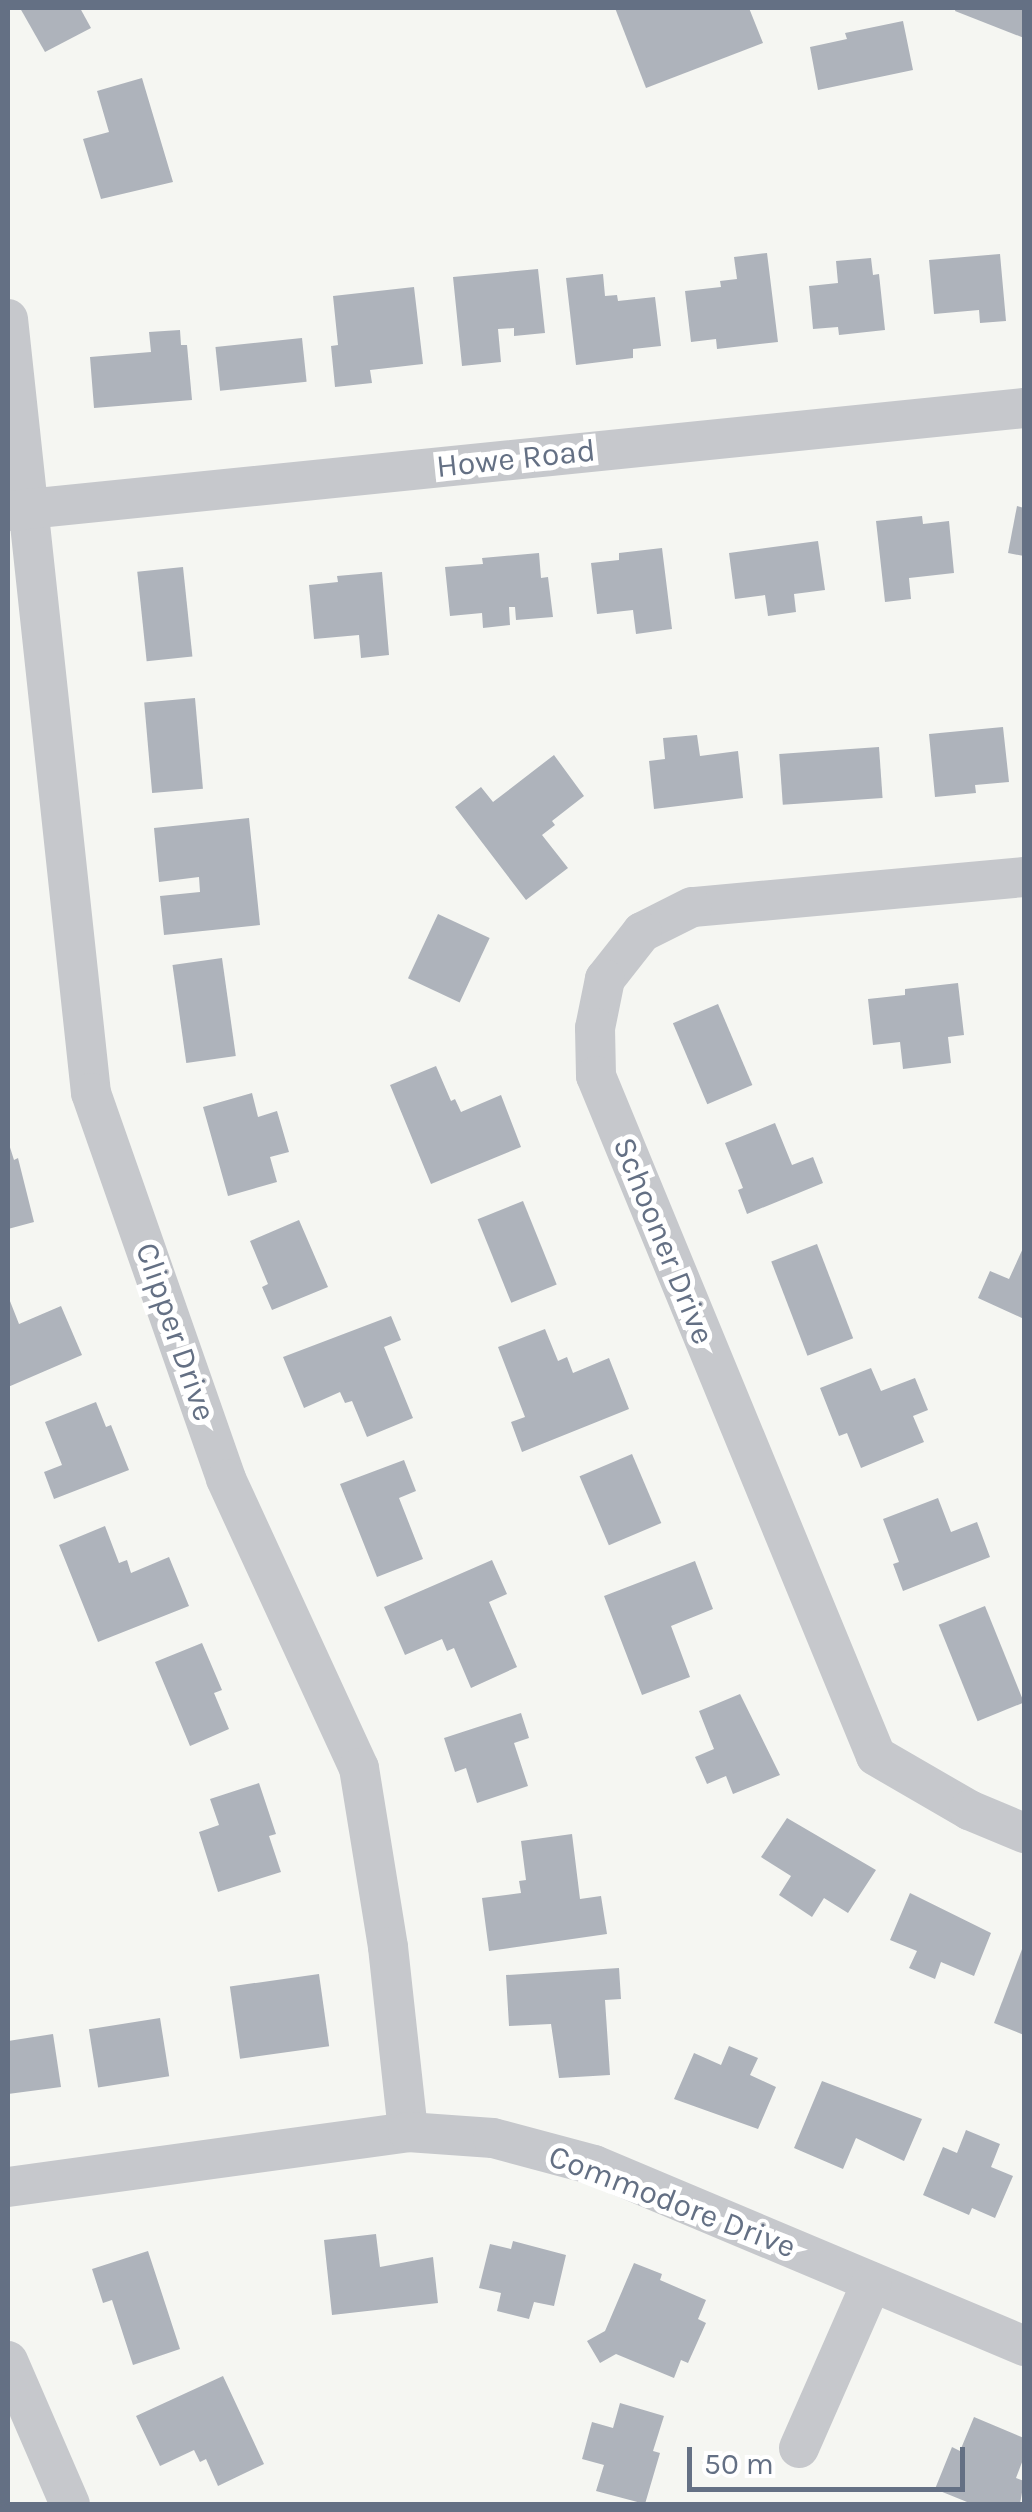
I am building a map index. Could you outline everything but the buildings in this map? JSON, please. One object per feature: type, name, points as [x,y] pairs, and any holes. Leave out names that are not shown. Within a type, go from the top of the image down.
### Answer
[{"type":"street","name":"Clipper Drive","points":[[8,319],[19,509],[91,1093],[226,1479],[360,1768],[388,1947],[408,2132]]},
{"type":"street","name":"Howe Road","points":[[19,509],[1024,408]]},
{"type":"street","name":"Schooner Drive","points":[[1024,878],[692,907],[642,932],[605,979],[594,1028],[596,1076],[876,1756],[969,1810],[1024,1832]]},
{"type":"street","name":"Commodore Drive","points":[[8,2187],[408,2132],[493,2138],[594,2165],[1024,2346]]},
{"type":"street","points":[[799,2448],[872,2282]]},
{"type":"street","points":[[8,2361],[70,2504]]}]
